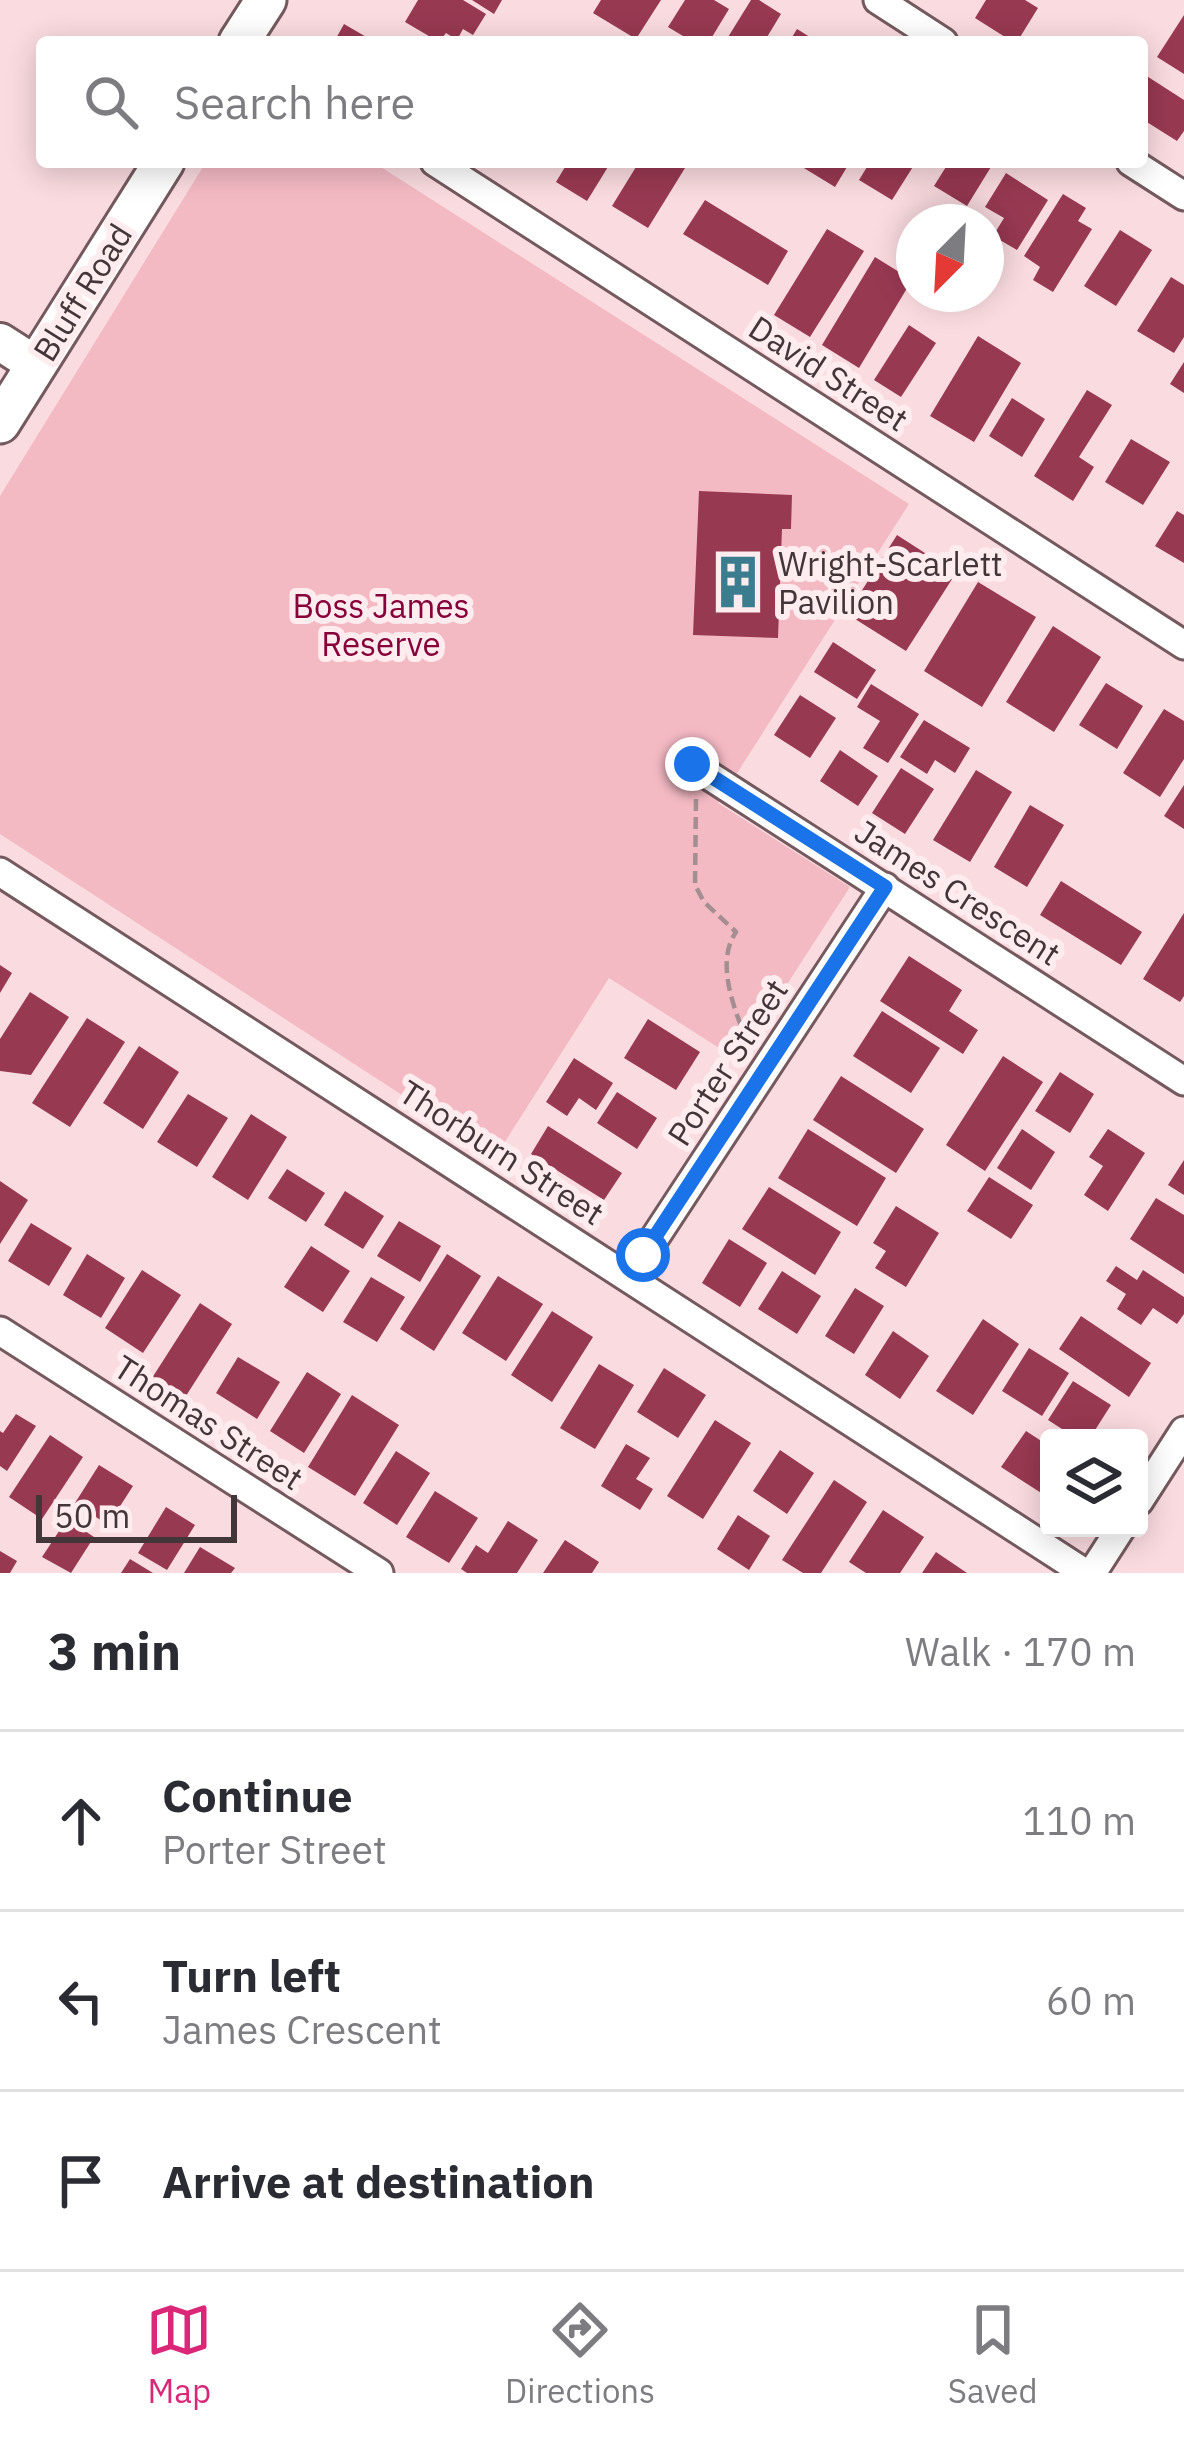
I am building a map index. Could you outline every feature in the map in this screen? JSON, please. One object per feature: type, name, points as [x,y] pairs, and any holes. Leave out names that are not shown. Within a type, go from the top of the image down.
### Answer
[{"type":"main road","points":[[245,36],[266,0]]},
{"type":"main road","name":"Bluff Road","points":[[0,423],[160,168]]},
{"type":"street","points":[[890,3],[935,36]]},
{"type":"street","name":"David Street","points":[[444,168],[1184,645]]},
{"type":"street","points":[[1140,168],[1184,196]]},
{"type":"street","points":[[0,342],[36,365]]},
{"type":"street","name":"James Crescent","points":[[692,764],[1184,1081]]},
{"type":"street","name":"Thorburn Street","points":[[0,872],[1088,1573]]},
{"type":"street","name":"Porter Street","points":[[628,1277],[885,887]]},
{"type":"street","name":"Thomas Street","points":[[0,1331],[379,1573]]},
{"type":"street","points":[[1148,1487],[1184,1432]]},
{"type":"street","points":[[1088,1573],[1114,1537]]},
{"type":"path","points":[[692,764],[695,885],[704,902],[736,932],[726,952],[737,1017],[749,1046]]},
{"type":"green space","name":"Boss James Reserve","points":[[202,168],[382,168],[909,504],[718,803],[850,887],[738,1060],[609,978],[496,1156],[0,834],[0,496]]},
{"type":"building","points":[[418,0],[463,0],[486,14],[473,35],[463,29],[459,36],[429,36],[405,22]]},
{"type":"building","points":[[472,0],[502,0],[494,14]]},
{"type":"building","points":[[601,0],[661,0],[638,36],[593,13]]},
{"type":"building","points":[[685,0],[714,0],[729,9],[713,36],[683,36],[668,27]]},
{"type":"building","points":[[751,0],[781,14],[768,36],[729,36]]},
{"type":"building","points":[[986,0],[1025,0],[1038,8],[1021,36],[1004,36],[975,18]]},
{"type":"building","points":[[1184,15],[1184,74],[1157,57]]},
{"type":"building","points":[[344,24],[365,36],[337,36]]},
{"type":"building","points":[[1148,77],[1184,100],[1184,131],[1177,141],[1148,123]]},
{"type":"building","points":[[564,168],[607,168],[587,201],[556,182]]},
{"type":"building","points":[[635,168],[685,168],[648,228],[612,206]]},
{"type":"building","points":[[804,168],[846,168],[835,187]]},
{"type":"building","points":[[866,168],[912,168],[892,200],[859,180]]},
{"type":"building","points":[[945,168],[990,168],[968,204],[934,186]]},
{"type":"building","points":[[1006,173],[1048,200],[1017,250],[1004,242],[1004,204],[987,204]]},
{"type":"building","points":[[1063,194],[1086,208],[1078,221],[1092,229],[1053,292],[1033,280],[1040,267],[1024,256]]},
{"type":"building","points":[[705,200],[788,251],[768,285],[683,234]]},
{"type":"building","points":[[827,229],[864,251],[810,337],[774,315]]},
{"type":"building","points":[[1120,230],[1152,250],[1116,306],[1084,286]]},
{"type":"building","points":[[875,257],[896,270],[896,307],[859,368],[822,345]]},
{"type":"building","points":[[1171,277],[1184,285],[1184,337],[1174,353],[1137,331]]},
{"type":"building","points":[[909,325],[936,343],[901,397],[874,380]]},
{"type":"building","points":[[978,336],[1021,363],[974,442],[930,416]]},
{"type":"building","points":[[1184,362],[1184,393],[1170,384]]},
{"type":"building","points":[[1087,390],[1112,405],[1079,457],[1094,467],[1073,501],[1034,476]]},
{"type":"building","points":[[1012,398],[1045,419],[1022,457],[989,436]]},
{"type":"building","points":[[1131,439],[1170,462],[1143,505],[1105,482]]},
{"type":"building","name":"Wright-Scarlett Pavilion","points":[[699,491],[792,495],[791,529],[782,529],[778,638],[693,635]]},
{"type":"building","points":[[1177,511],[1184,515],[1184,563],[1155,546]]},
{"type":"building","points":[[897,535],[956,573],[906,651],[847,614]]},
{"type":"building","points":[[978,582],[1036,617],[982,707],[924,671]]},
{"type":"building","points":[[1053,626],[1101,657],[1054,732],[1006,702]]},
{"type":"building","points":[[833,642],[876,670],[857,699],[814,672]]},
{"type":"building","points":[[1106,683],[1143,706],[1117,749],[1079,725]]},
{"type":"building","points":[[871,684],[919,714],[888,763],[863,748],[880,721],[857,707]]},
{"type":"building","points":[[800,695],[836,718],[810,758],[774,735]]},
{"type":"building","points":[[1164,709],[1184,721],[1184,759],[1160,797],[1123,773]]},
{"type":"building","points":[[924,720],[970,748],[955,773],[935,760],[927,774],[900,757]]},
{"type":"building","points":[[840,750],[878,776],[858,806],[820,781]]},
{"type":"building","points":[[901,768],[934,789],[905,834],[872,813]]},
{"type":"building","points":[[976,770],[1012,792],[970,862],[933,840]]},
{"type":"building","points":[[1184,785],[1184,829],[1164,816]]},
{"type":"building","points":[[1030,805],[1064,825],[1027,887],[994,867]]},
{"type":"building","points":[[1061,881],[1142,932],[1121,965],[1040,915]]},
{"type":"building","points":[[1184,913],[1184,996],[1180,1002],[1143,979]]},
{"type":"building","points":[[909,956],[962,990],[949,1011],[978,1030],[963,1054],[880,1001]]},
{"type":"building","points":[[0,965],[12,973],[0,993]]},
{"type":"building","points":[[30,992],[69,1017],[31,1075],[0,1071],[0,1039]]},
{"type":"building","points":[[882,1011],[940,1048],[911,1093],[853,1056]]},
{"type":"building","points":[[87,1018],[125,1042],[70,1127],[32,1103]]},
{"type":"building","points":[[648,1019],[700,1052],[676,1090],[624,1058]]},
{"type":"building","points":[[139,1046],[179,1072],[143,1129],[103,1103]]},
{"type":"building","points":[[1003,1056],[1043,1082],[985,1171],[946,1145]]},
{"type":"building","points":[[574,1058],[613,1083],[596,1110],[579,1098],[567,1116],[546,1102]]},
{"type":"building","points":[[1060,1072],[1094,1094],[1070,1133],[1035,1111]]},
{"type":"building","points":[[841,1076],[924,1129],[896,1173],[813,1120]]},
{"type":"building","points":[[617,1092],[657,1118],[637,1149],[597,1123]]},
{"type":"building","points":[[188,1094],[228,1118],[197,1167],[157,1142]]},
{"type":"building","points":[[251,1114],[287,1137],[248,1200],[212,1177]]},
{"type":"building","points":[[548,1126],[622,1173],[604,1200],[531,1154]]},
{"type":"building","points":[[808,1129],[886,1178],[857,1226],[778,1178]]},
{"type":"building","points":[[1022,1129],[1055,1152],[1031,1190],[997,1168]]},
{"type":"building","points":[[1108,1129],[1145,1153],[1108,1211],[1084,1195],[1103,1166],[1089,1157]]},
{"type":"building","points":[[1184,1160],[1184,1195],[1168,1185]]},
{"type":"building","points":[[287,1169],[325,1193],[306,1222],[268,1198]]},
{"type":"building","points":[[989,1177],[1033,1205],[1011,1239],[967,1211]]},
{"type":"building","points":[[0,1181],[28,1200],[0,1244]]},
{"type":"building","points":[[769,1187],[841,1232],[815,1275],[742,1229]]},
{"type":"building","points":[[345,1191],[384,1216],[363,1249],[324,1225]]},
{"type":"building","points":[[1156,1198],[1184,1215],[1184,1274],[1130,1239]]},
{"type":"building","points":[[896,1206],[939,1233],[906,1287],[875,1268],[886,1251],[873,1243]]},
{"type":"building","points":[[399,1221],[441,1246],[420,1282],[377,1256]]},
{"type":"building","points":[[31,1223],[72,1248],[49,1286],[8,1261]]},
{"type":"building","points":[[729,1239],[767,1263],[740,1307],[702,1283]]},
{"type":"building","points":[[311,1246],[350,1271],[323,1312],[284,1287]]},
{"type":"building","points":[[87,1254],[125,1278],[101,1318],[63,1295]]},
{"type":"building","points":[[447,1254],[481,1276],[434,1351],[400,1329]]},
{"type":"building","points":[[1116,1266],[1137,1280],[1143,1270],[1184,1297],[1184,1314],[1177,1324],[1153,1308],[1141,1325],[1117,1309],[1126,1294],[1106,1281]]},
{"type":"building","points":[[142,1270],[181,1295],[143,1353],[105,1328]]},
{"type":"building","points":[[782,1271],[821,1296],[797,1334],[758,1309]]},
{"type":"building","points":[[498,1276],[543,1304],[506,1361],[462,1333]]},
{"type":"building","points":[[371,1277],[405,1297],[377,1342],[343,1322]]},
{"type":"building","points":[[855,1288],[884,1306],[854,1354],[825,1336]]},
{"type":"building","points":[[200,1303],[232,1324],[184,1399],[152,1378]]},
{"type":"building","points":[[552,1311],[593,1337],[552,1402],[511,1375]]},
{"type":"building","points":[[1081,1316],[1151,1363],[1129,1397],[1059,1349]]},
{"type":"building","points":[[983,1319],[1019,1344],[973,1415],[936,1391]]},
{"type":"building","points":[[893,1331],[929,1356],[900,1399],[865,1375]]},
{"type":"building","points":[[1029,1348],[1069,1373],[1042,1416],[1002,1391]]},
{"type":"building","points":[[238,1357],[280,1382],[257,1419],[216,1393]]},
{"type":"building","points":[[599,1364],[634,1385],[595,1449],[560,1428]]},
{"type":"building","points":[[664,1368],[706,1395],[678,1438],[637,1412]]},
{"type":"building","points":[[307,1372],[341,1394],[304,1453],[270,1431]]},
{"type":"building","points":[[1073,1381],[1111,1405],[1096,1429],[1062,1429],[1048,1420]]},
{"type":"building","points":[[352,1395],[399,1425],[355,1496],[308,1467]]},
{"type":"building","points":[[16,1414],[36,1426],[7,1471],[0,1466],[0,1431]]},
{"type":"building","points":[[715,1420],[751,1443],[703,1519],[667,1496]]},
{"type":"building","points":[[1026,1431],[1040,1440],[1040,1492],[1001,1467]]},
{"type":"building","points":[[50,1435],[83,1457],[42,1519],[9,1497]]},
{"type":"building","points":[[626,1444],[650,1458],[636,1479],[653,1489],[640,1510],[601,1486]]},
{"type":"building","points":[[780,1450],[814,1473],[787,1514],[753,1491]]},
{"type":"building","points":[[396,1451],[430,1473],[397,1525],[363,1503]]},
{"type":"building","points":[[99,1465],[133,1486],[108,1525],[75,1503]]},
{"type":"building","points":[[834,1480],[867,1502],[821,1573],[803,1573],[782,1560]]},
{"type":"building","points":[[435,1491],[478,1518],[449,1563],[406,1537]]},
{"type":"building","points":[[166,1507],[195,1525],[167,1570],[138,1553]]},
{"type":"building","points":[[883,1510],[924,1537],[900,1573],[866,1573],[849,1562]]},
{"type":"building","points":[[738,1515],[770,1536],[749,1570],[717,1549]]},
{"type":"building","points":[[67,1519],[94,1537],[71,1573],[42,1557]]},
{"type":"building","points":[[508,1521],[538,1540],[517,1573],[461,1569],[476,1545],[488,1553]]},
{"type":"building","points":[[565,1540],[599,1562],[592,1573],[543,1573]]},
{"type":"building","points":[[200,1547],[235,1568],[231,1573],[184,1573]]},
{"type":"building","points":[[0,1551],[17,1561],[10,1573],[0,1573]]},
{"type":"building","points":[[936,1552],[967,1573],[922,1573]]},
{"type":"building","points":[[130,1559],[153,1573],[121,1573]]},
{"type":"place","name":"Wright-Scarlett Pavilion","points":[[738,582]]},
{"type":"route","points":[[643,1255],[885,887],[692,764]]}]
